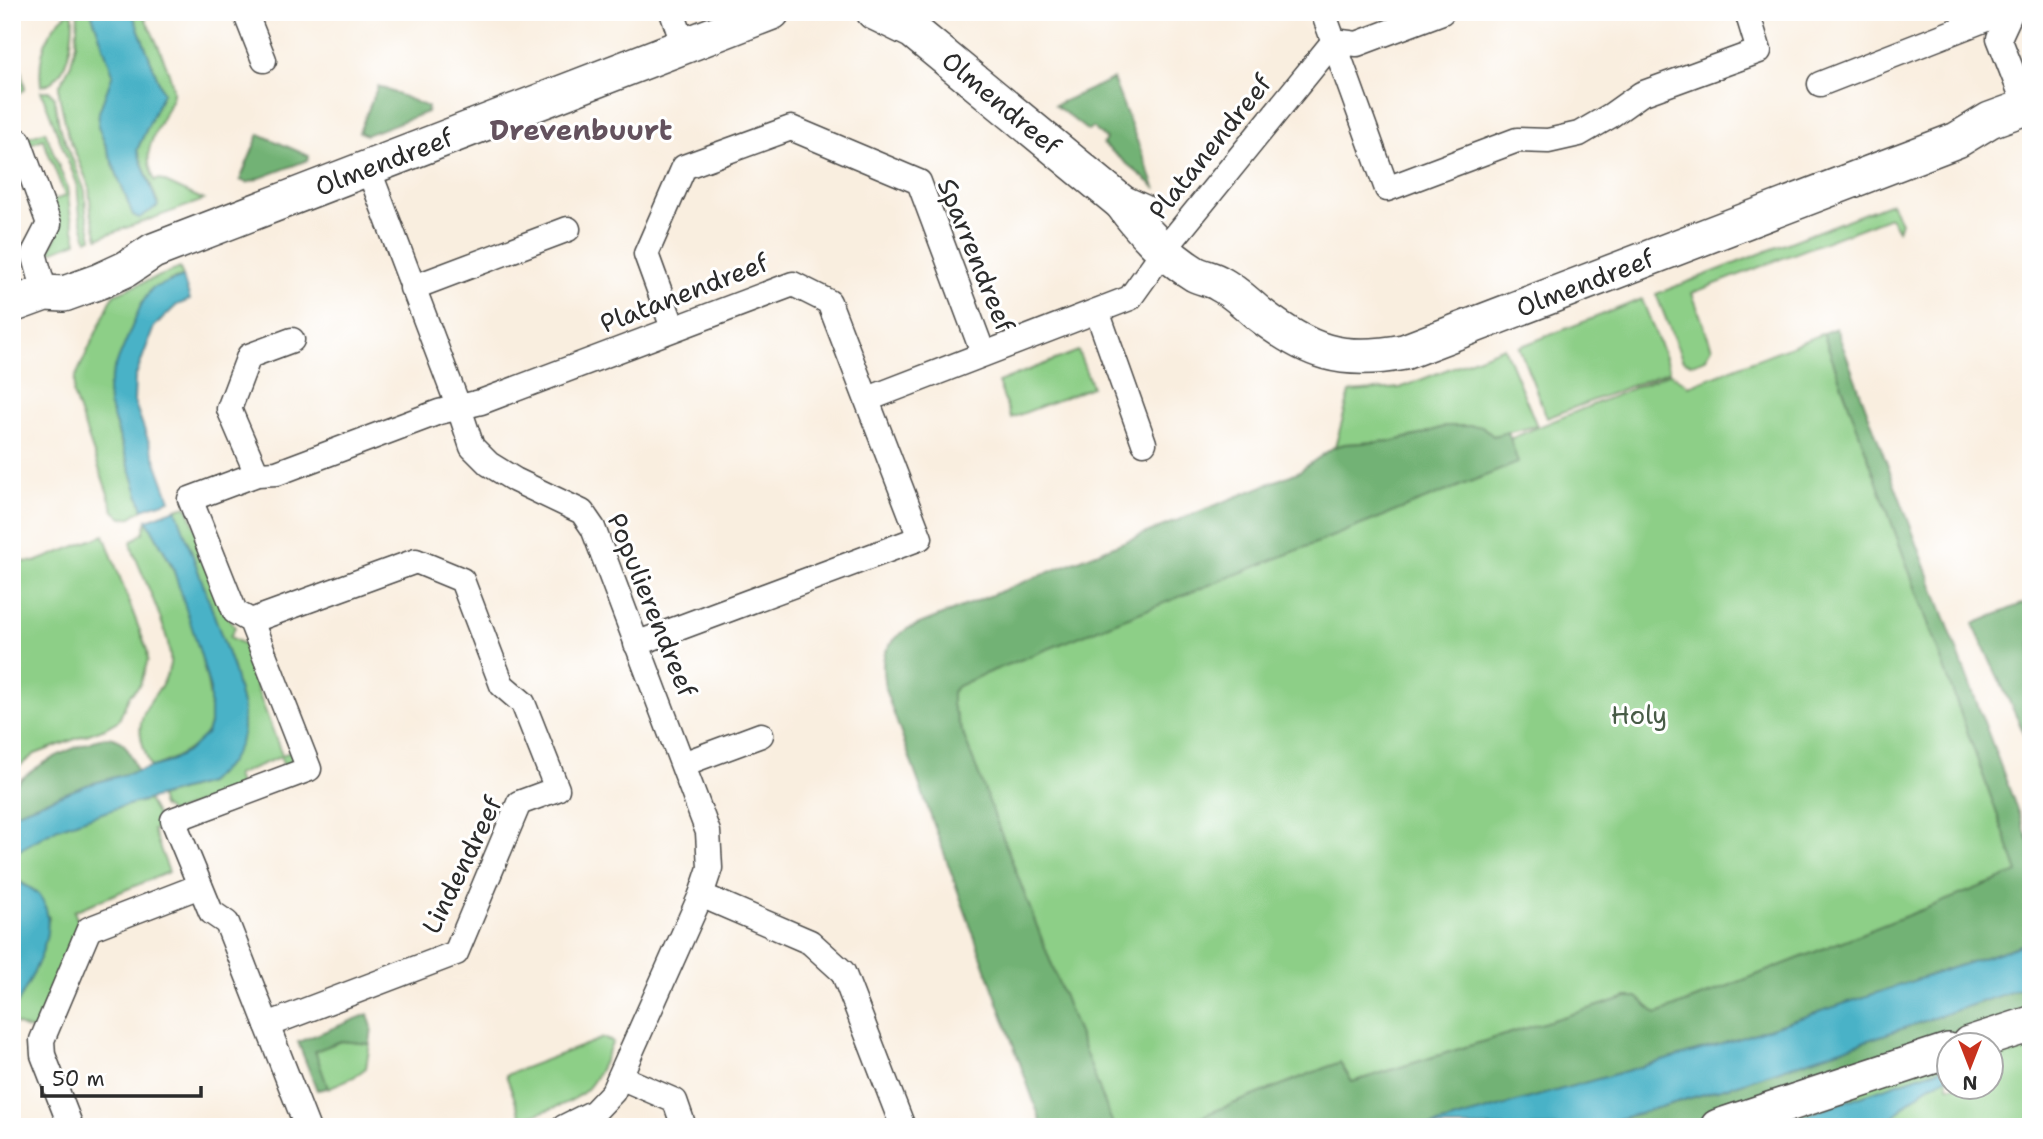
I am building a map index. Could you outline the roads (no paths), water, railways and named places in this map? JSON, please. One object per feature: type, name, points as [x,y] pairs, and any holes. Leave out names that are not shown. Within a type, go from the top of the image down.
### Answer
[{"type":"street","points":[[245,12],[264,60]]},
{"type":"street","points":[[672,12],[684,46]]},
{"type":"street","name":"Olmendreef","points":[[12,305],[46,293],[57,280],[119,254],[153,251],[772,12]]},
{"type":"street","name":"Olmendreef","points":[[874,12],[913,31],[1122,203],[1149,215],[1170,243],[1208,261],[1221,284],[1287,335],[1331,354],[1356,357],[1380,357],[1404,352],[1957,140],[1990,120],[2030,114]]},
{"type":"street","points":[[1323,12],[1387,189],[1517,140],[1548,141],[1579,134],[1640,94],[1759,51],[1747,12]]},
{"type":"street","points":[[1334,41],[1357,44],[1442,12]]},
{"type":"street","points":[[1820,84],[2004,12]]},
{"type":"street","points":[[2011,12],[1999,38],[2030,114]]},
{"type":"street","name":"Platanendreef","points":[[868,399],[1130,298],[1170,243],[1334,41]]},
{"type":"street","name":"Sparrendreef","points":[[673,328],[646,254],[684,167],[791,128],[919,182],[983,354]]},
{"type":"street","points":[[12,144],[19,141],[49,224],[34,253],[46,293]]},
{"type":"street","name":"Populierendreef","points":[[368,168],[472,447],[489,464],[515,480],[582,512],[593,528],[708,832],[710,868],[701,895],[613,1092],[594,1112],[565,1127]]},
{"type":"street","points":[[412,288],[568,229]]},
{"type":"street","name":"Platanendreef","points":[[459,408],[793,284],[829,302],[920,538],[636,644]]},
{"type":"street","points":[[1097,311],[1144,443]]},
{"type":"street","points":[[257,474],[229,409],[249,356],[292,340]]},
{"type":"street","points":[[307,1127],[227,923],[211,912],[173,820],[309,769],[251,621],[235,612],[190,499],[257,474],[277,473],[439,412],[459,408]]},
{"type":"street","name":"Lindendreef","points":[[251,621],[416,561],[462,580],[502,685],[523,704],[558,789],[519,803],[456,953],[267,1025]]},
{"type":"street","points":[[683,764],[761,735]]},
{"type":"street","points":[[71,1127],[43,1055],[42,1040],[89,929],[200,886]]},
{"type":"street","points":[[701,895],[810,942],[843,972],[903,1127]]},
{"type":"street","points":[[2004,1033],[2031,1024]]},
{"type":"street","points":[[1718,1127],[1934,1056]]},
{"type":"street","points":[[620,1077],[675,1101],[684,1127]]},
{"type":"water","points":[[91,12],[132,12],[163,93],[137,150],[158,206],[139,218],[133,215],[98,126],[99,112],[113,74]]},
{"type":"water","points":[[183,277],[190,300],[177,305],[154,327],[135,378],[134,401],[170,500],[143,509],[109,404],[108,389],[141,305],[152,288]]},
{"type":"water","points":[[176,509],[233,668],[243,708],[240,744],[230,762],[208,783],[117,808],[58,828],[12,857],[12,814],[87,785],[166,763],[187,752],[207,733],[210,724],[210,690],[201,656],[172,565],[147,520]]},
{"type":"water","points":[[12,876],[39,895],[46,908],[48,923],[35,971],[12,1013]]},
{"type":"water","points":[[2031,942],[2031,985],[1738,1084],[1592,1127],[1428,1127],[1722,1044]]},
{"type":"water","points":[[1934,1071],[1934,1084],[1915,1097],[1886,1127],[1771,1127]]},
{"type":"district","name":"Drevenbuurt","points":[[581,130]]},
{"type":"park label","name":"Holy","points":[[1639,715]]}]
